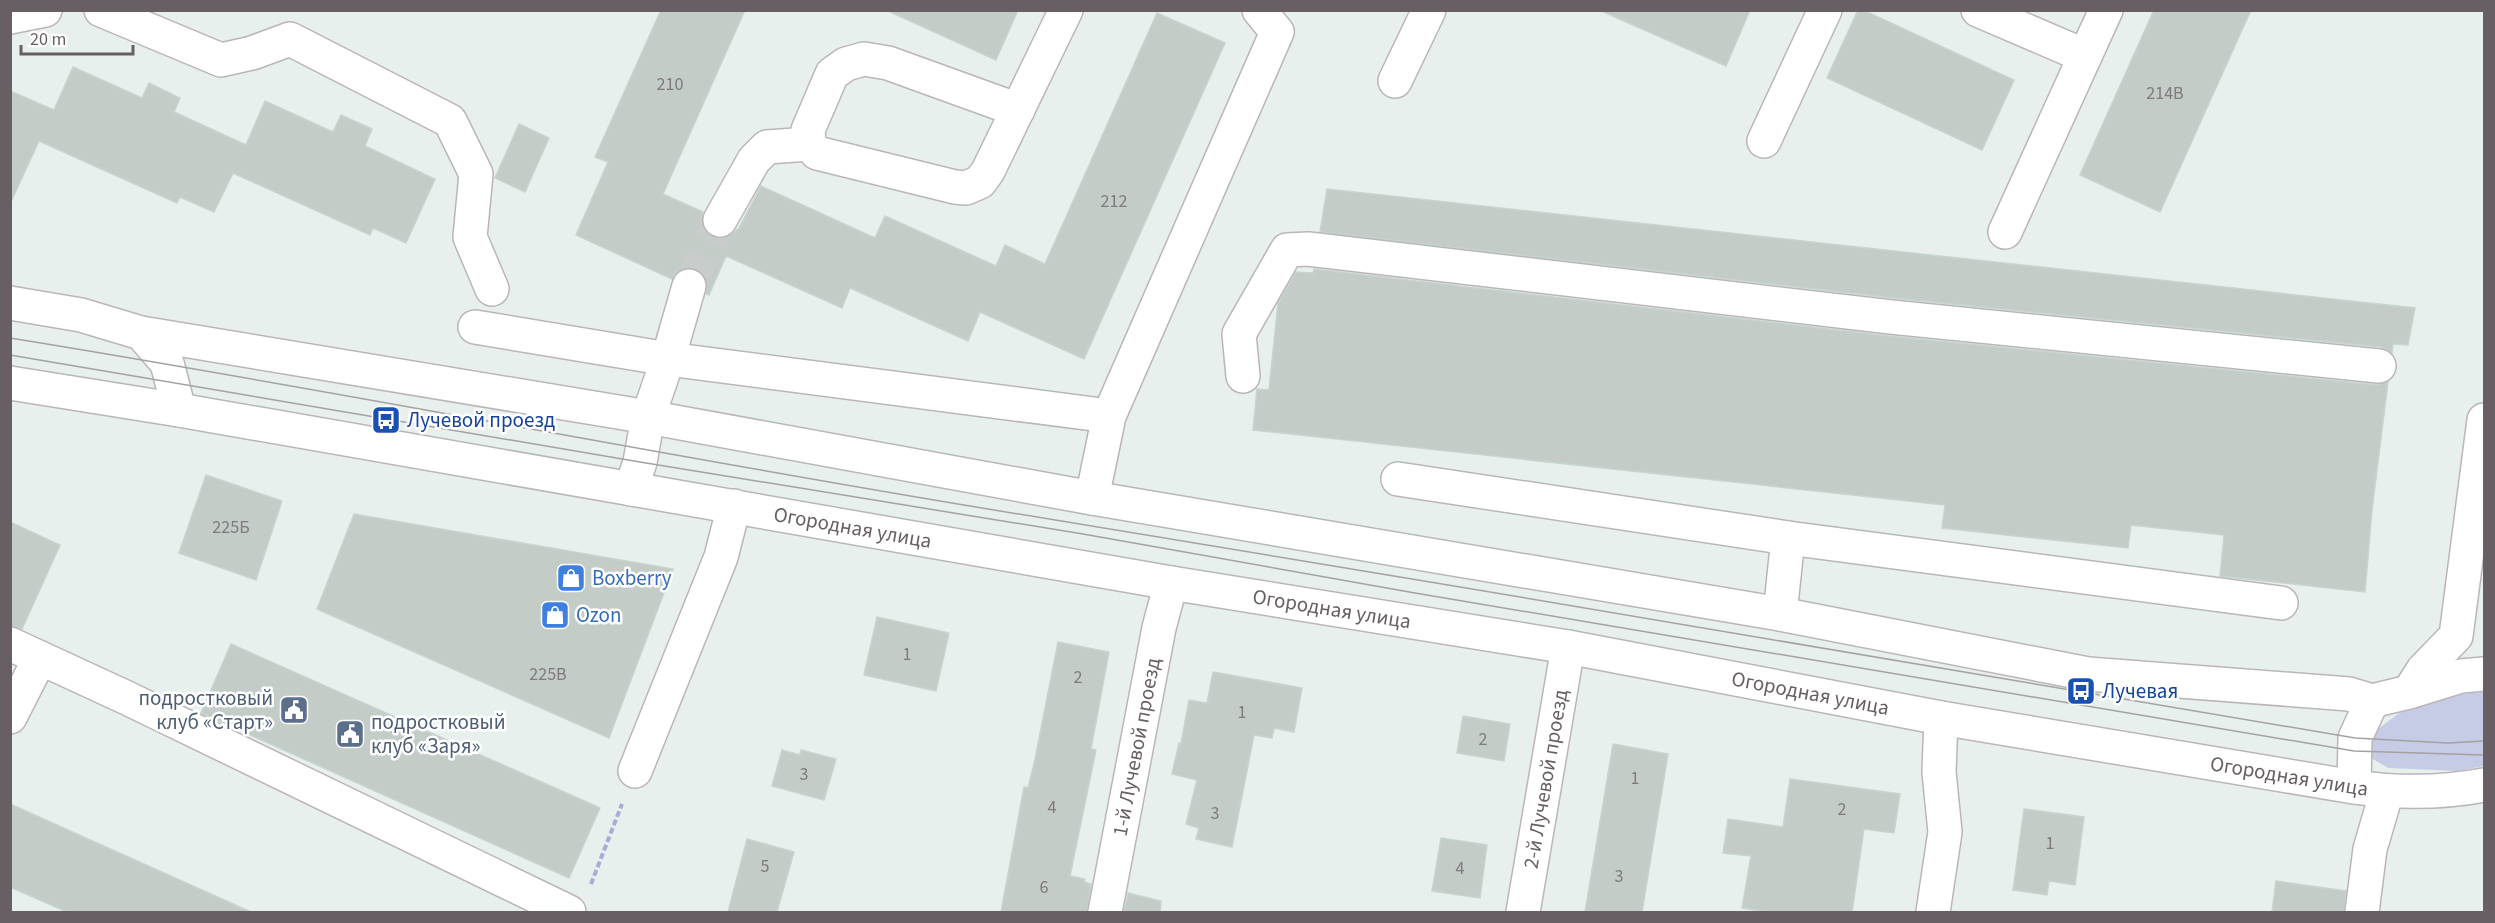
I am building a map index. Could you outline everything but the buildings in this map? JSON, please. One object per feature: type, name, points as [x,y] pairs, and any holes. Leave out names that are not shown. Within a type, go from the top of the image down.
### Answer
[{"type":"street","points":[[10,17],[45,10]]},
{"type":"street","points":[[101,10],[221,60],[252,53],[290,39],[450,121],[476,174],[470,237],[492,289]]},
{"type":"street","points":[[1018,110],[888,63],[864,59],[846,64],[832,74],[808,130],[809,144],[817,153],[966,188],[980,182],[988,171],[1018,110],[1066,10]]},
{"type":"street","points":[[1092,498],[1109,416],[1277,32],[1258,10]]},
{"type":"street","points":[[1395,81],[1430,10]]},
{"type":"street","points":[[1764,141],[1825,10]]},
{"type":"street","points":[[1978,10],[2085,56]]},
{"type":"street","points":[[2005,232],[2106,10]]},
{"type":"street","points":[[720,220],[754,160],[767,147],[809,144]]},
{"type":"street","points":[[1243,376],[1239,334],[1287,250],[1308,249],[1891,317],[2379,366]]},
{"type":"street","points":[[631,489],[640,462],[648,417],[669,359],[689,286]]},
{"type":"street","points":[[10,303],[81,315],[141,333],[648,417],[1092,498],[1780,614],[2088,674],[2349,694],[2372,701],[2461,676],[2484,674]]},
{"type":"street","points":[[475,327],[669,359],[1109,416]]},
{"type":"street","points":[[141,333],[166,363],[179,410]]},
{"type":"street","name":"Огородная улица","points":[[10,383],[179,410],[1171,583],[1568,646],[1941,718],[2354,787],[2387,791],[2459,790],[2484,785]]},
{"type":"street","points":[[2409,692],[2423,670],[2456,636],[2480,489],[2484,420]]},
{"type":"street","points":[[1398,479],[1788,538],[2281,603]]},
{"type":"street","points":[[635,771],[721,557],[734,506]]},
{"type":"street","points":[[1780,614],[1788,538]]},
{"type":"street","name":"1-й Лучевой проезд","points":[[1105,912],[1159,628],[1171,583]]},
{"type":"street","points":[[10,644],[579,902]]},
{"type":"street","name":"2-й Лучевой проезд","points":[[1523,912],[1568,646]]},
{"type":"street","points":[[10,717],[40,658]]},
{"type":"street","points":[[2354,787],[2355,738],[2372,701]]},
{"type":"street","points":[[1934,912],[1945,832],[1939,772],[1941,718]]},
{"type":"street","points":[[2362,912],[2370,849],[2387,791]]},
{"type":"path","points":[[579,902],[635,771]]},
{"type":"shaded area","points":[[2484,692],[2484,766],[2458,771],[2388,768],[2371,758],[2371,744],[2378,729],[2417,700],[2431,696]]},
{"type":"tunnel","points":[[689,286],[720,220]]},
{"type":"tram line","points":[[10,338],[855,487],[2355,738],[2448,743],[2484,741]]},
{"type":"tram line","points":[[10,355],[640,462],[1083,534],[1415,593],[2354,751],[2484,755]]},
{"type":"place","name":"Лучевой проезд","points":[[386,420]]},
{"type":"place","name":"Boxberry","points":[[571,578]]},
{"type":"place","name":"Ozon","points":[[555,615]]},
{"type":"place","name":"Лучевая","points":[[2081,691]]},
{"type":"place","name":"подростковый клуб «Старт»","points":[[294,710]]},
{"type":"place","name":"подростковый клуб «Заря»","points":[[350,734]]}]
